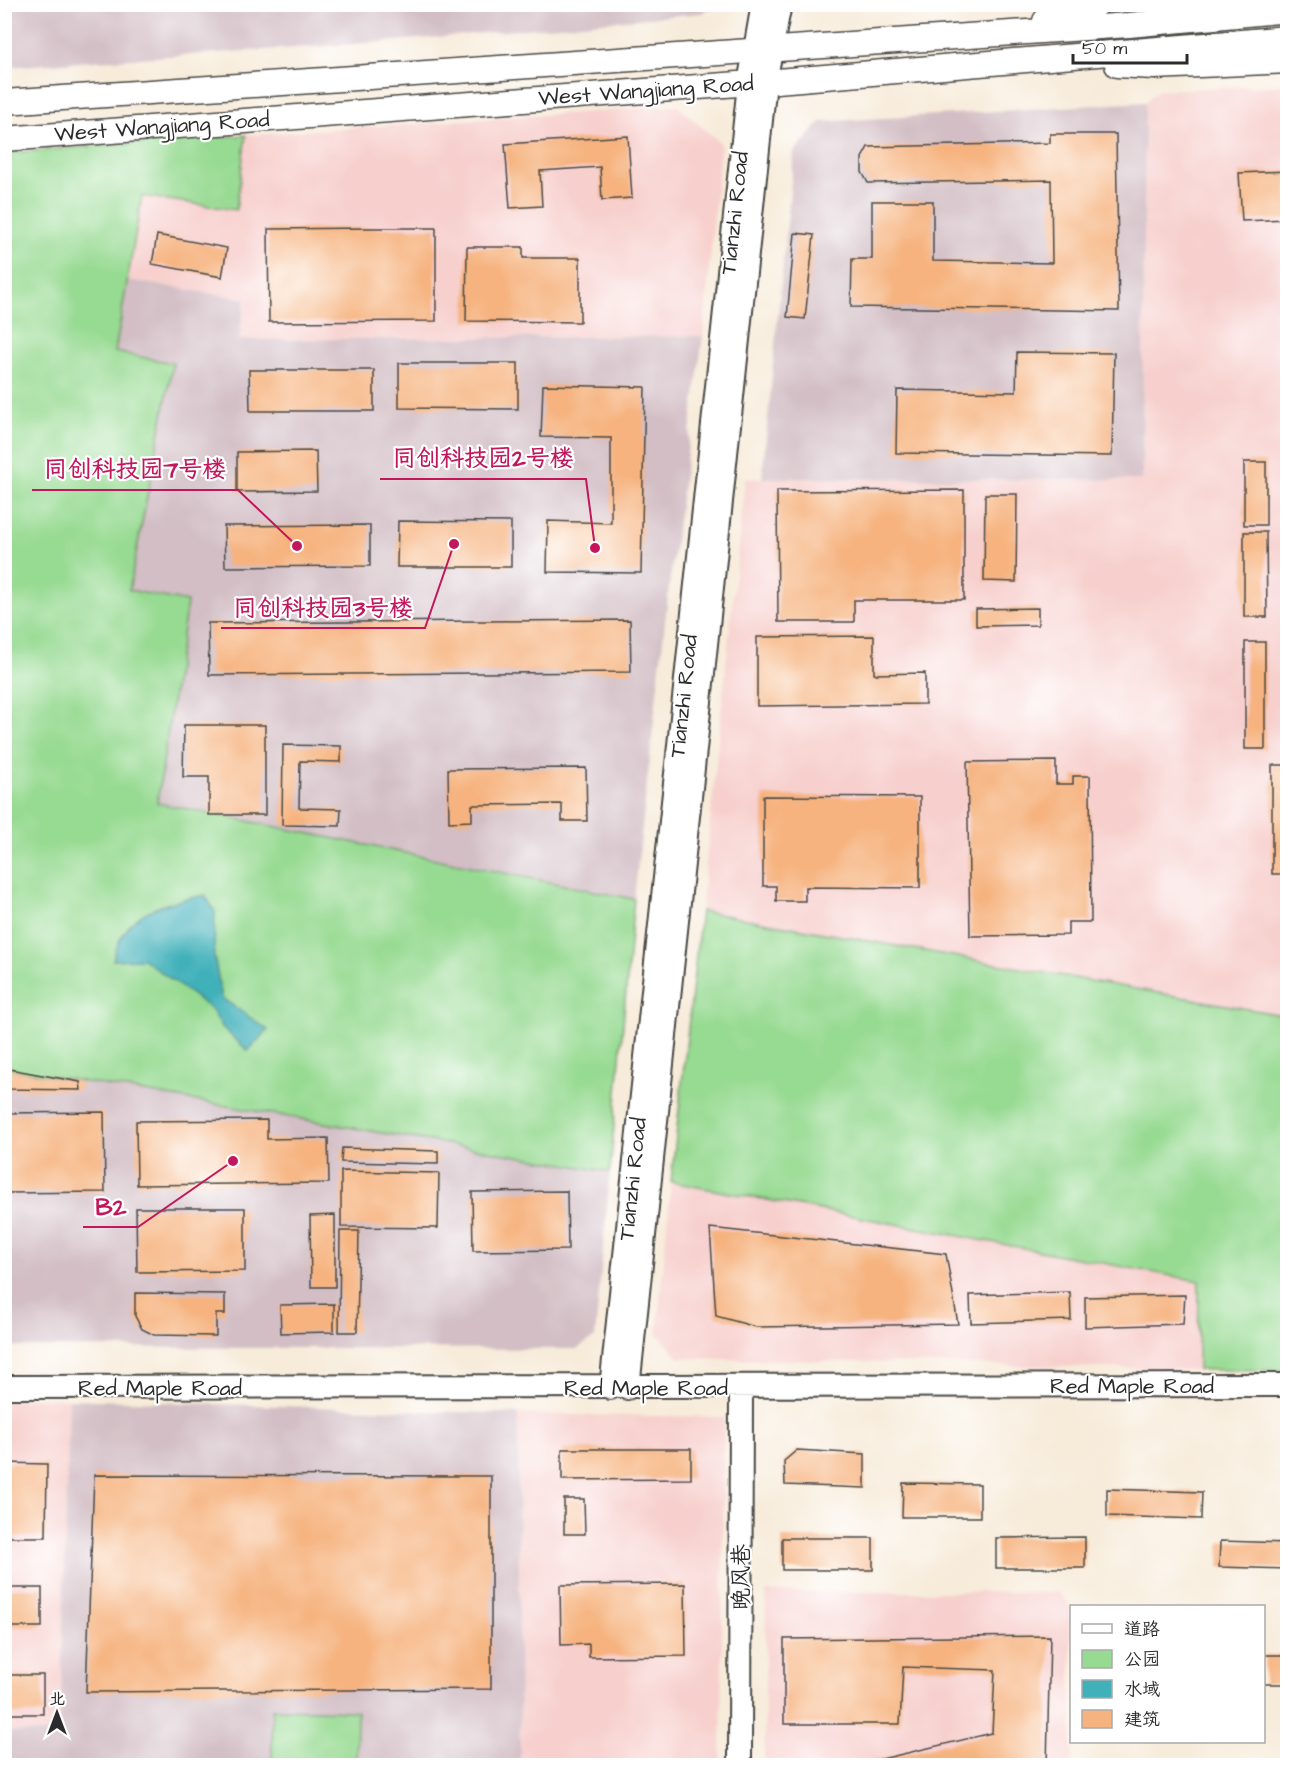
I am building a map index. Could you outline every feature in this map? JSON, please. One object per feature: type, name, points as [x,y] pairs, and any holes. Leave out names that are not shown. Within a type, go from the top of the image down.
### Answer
[{"type":"main road","points":[[1008,32],[1097,4]]},
{"type":"main road","name":"West Wangjiang Road","points":[[4,102],[1130,25],[1287,10]]},
{"type":"main road","name":"West Wangjiang Road","points":[[4,139],[757,83],[1287,38]]},
{"type":"main road","points":[[1015,62],[1154,67],[1287,61]]},
{"type":"street","name":"Tianzhi Road","points":[[619,1388],[757,83],[763,49],[764,4]]},
{"type":"street","name":"Tianzhi Road","points":[[763,49],[780,4]]},
{"type":"street","name":"Red Maple Road","points":[[4,1388],[1287,1385]]},
{"type":"street","name":"晚风巷","points":[[741,1388],[741,1766]]},
{"type":"shaded area","points":[[5,5],[712,5],[703,13],[385,42],[5,67]]},
{"type":"shaded area","points":[[1287,85],[1287,1016],[701,911],[745,478],[1142,480],[1145,102],[1158,90]]},
{"type":"shaded area","points":[[1145,102],[1142,480],[762,478],[794,152],[821,122]]},
{"type":"shaded area","points":[[677,106],[721,143],[703,336],[239,340],[245,299],[128,280],[142,196],[236,209],[246,135]]},
{"type":"shaded area","points":[[128,280],[245,299],[239,340],[703,336],[668,595],[634,899],[157,803],[186,602],[129,591],[173,363],[115,353]]},
{"type":"shaded area","points":[[4,1068],[610,1172],[595,1337],[577,1349],[5,1347]]},
{"type":"shaded area","points":[[671,1182],[1199,1281],[1198,1370],[679,1358],[657,1333]]},
{"type":"shaded area","points":[[5,1398],[69,1399],[60,1734],[5,1732]]},
{"type":"shaded area","points":[[69,1399],[518,1414],[520,1765],[5,1766],[5,1732],[60,1733]]},
{"type":"shaded area","points":[[518,1414],[724,1417],[721,1765],[520,1765]]},
{"type":"shaded area","points":[[766,1592],[1059,1592],[1070,1606],[1072,1765],[764,1766]]},
{"type":"green space","points":[[246,135],[236,210],[142,196],[115,352],[173,363],[129,590],[187,602],[157,803],[634,899],[610,1172],[5,1068],[4,153]]},
{"type":"green space","points":[[701,911],[1287,1016],[1287,1370],[1198,1370],[1199,1281],[671,1182]]},
{"type":"green space","points":[[272,1709],[357,1711],[356,1765],[272,1765]]},
{"type":"water","points":[[205,895],[215,912],[214,956],[222,998],[268,1030],[248,1051],[223,1028],[211,1009],[143,959],[113,960],[118,943],[135,920],[159,906]]},
{"type":"building","points":[[410,4],[463,4],[463,9],[410,9]]},
{"type":"building","points":[[1050,134],[1116,134],[1119,311],[851,307],[852,259],[872,259],[872,201],[933,201],[933,261],[1052,263],[1051,180],[868,183],[862,172],[862,158],[868,147],[1050,143]]},
{"type":"building","points":[[628,136],[632,198],[602,200],[600,167],[540,171],[542,206],[510,208],[505,144]]},
{"type":"building","points":[[1288,171],[1288,219],[1242,221],[1239,173]]},
{"type":"building","points":[[436,228],[436,321],[269,322],[268,229]]},
{"type":"building","points":[[795,233],[814,235],[805,319],[787,317]]},
{"type":"building","points":[[157,235],[227,248],[222,277],[152,264]]},
{"type":"building","points":[[467,247],[523,247],[523,258],[580,258],[580,322],[466,321]]},
{"type":"building","points":[[1283,347],[1288,347],[1288,432],[1282,432]]},
{"type":"building","points":[[1017,352],[1114,353],[1112,456],[896,453],[897,390],[1016,392]]},
{"type":"building","points":[[399,363],[518,363],[518,409],[399,408]]},
{"type":"building","points":[[249,370],[374,370],[374,411],[250,411]]},
{"type":"building","points":[[543,385],[645,387],[641,573],[547,572],[548,521],[611,523],[611,438],[541,437]]},
{"type":"building","points":[[316,451],[317,491],[237,492],[237,452]]},
{"type":"building","points":[[1244,462],[1266,462],[1266,525],[1244,525]]},
{"type":"building","points":[[964,490],[964,600],[854,600],[854,622],[778,622],[777,491]]},
{"type":"building","points":[[985,494],[1017,494],[1016,582],[984,581]]},
{"type":"building","points":[[398,521],[511,522],[511,567],[397,567]]},
{"type":"building","points":[[370,525],[370,566],[225,567],[224,526]]},
{"type":"building","points":[[1244,532],[1266,532],[1267,617],[1244,617]]},
{"type":"building","points":[[1038,608],[1038,625],[976,626],[976,609]]},
{"type":"building","points":[[630,620],[631,672],[209,675],[208,623]]},
{"type":"building","points":[[874,636],[874,674],[925,673],[925,704],[757,706],[757,637]]},
{"type":"building","points":[[1245,642],[1265,642],[1265,749],[1245,749]]},
{"type":"building","points":[[184,725],[265,725],[265,815],[209,815],[209,777],[183,777]]},
{"type":"building","points":[[283,745],[341,746],[341,762],[300,761],[299,808],[341,809],[340,826],[282,825]]},
{"type":"building","points":[[1056,761],[1056,784],[1073,784],[1073,776],[1090,776],[1091,922],[1068,922],[1068,935],[970,936],[967,762]]},
{"type":"building","points":[[1272,765],[1288,765],[1288,874],[1272,874]]},
{"type":"building","points":[[586,768],[587,821],[562,821],[562,804],[472,805],[472,821],[449,822],[448,769]]},
{"type":"building","points":[[763,796],[920,797],[920,888],[805,887],[805,901],[776,901],[776,886],[763,886]]},
{"type":"building","points":[[4,1068],[80,1082],[81,1090],[4,1089]]},
{"type":"building","points":[[104,1112],[105,1192],[4,1193],[4,1113]]},
{"type":"building","points":[[267,1120],[267,1139],[328,1138],[329,1183],[137,1185],[136,1121]]},
{"type":"building","points":[[342,1148],[438,1151],[438,1164],[341,1162]]},
{"type":"building","points":[[341,1171],[439,1173],[438,1228],[341,1227]]},
{"type":"building","points":[[567,1191],[568,1250],[473,1251],[472,1192]]},
{"type":"building","points":[[136,1208],[245,1208],[245,1271],[137,1272]]},
{"type":"building","points":[[335,1215],[335,1287],[311,1287],[310,1216]]},
{"type":"building","points":[[710,1228],[946,1254],[958,1324],[756,1327],[716,1316]]},
{"type":"building","points":[[340,1231],[359,1231],[357,1332],[339,1332]]},
{"type":"building","points":[[1070,1292],[1071,1320],[971,1323],[970,1295]]},
{"type":"building","points":[[135,1293],[225,1294],[225,1314],[216,1314],[216,1336],[154,1335],[142,1329],[135,1316]]},
{"type":"building","points":[[1185,1295],[1183,1324],[1085,1327],[1085,1297]]},
{"type":"building","points":[[334,1304],[334,1332],[281,1333],[280,1305]]},
{"type":"building","points":[[562,1449],[691,1449],[691,1479],[562,1480]]},
{"type":"building","points":[[797,1450],[865,1454],[865,1488],[785,1485],[784,1461]]},
{"type":"building","points":[[4,1463],[47,1464],[46,1537],[4,1537]]},
{"type":"building","points":[[94,1475],[491,1476],[491,1689],[86,1692]]},
{"type":"building","points":[[903,1483],[980,1484],[980,1517],[902,1517]]},
{"type":"building","points":[[1107,1489],[1202,1492],[1201,1519],[1107,1516]]},
{"type":"building","points":[[564,1499],[584,1499],[585,1534],[564,1534]]},
{"type":"building","points":[[1085,1537],[1085,1568],[996,1568],[996,1538]]},
{"type":"building","points":[[782,1538],[873,1538],[873,1570],[782,1570]]},
{"type":"building","points":[[1220,1541],[1288,1543],[1288,1569],[1219,1567]]},
{"type":"building","points":[[685,1584],[686,1656],[589,1657],[589,1644],[561,1645],[560,1585]]},
{"type":"building","points":[[5,1588],[42,1588],[42,1627],[5,1627]]},
{"type":"building","points":[[1050,1636],[1047,1766],[852,1766],[992,1733],[995,1670],[903,1667],[900,1724],[784,1724],[784,1639]]},
{"type":"building","points":[[1265,1655],[1288,1655],[1288,1684],[1265,1684]]},
{"type":"building","points":[[4,1675],[43,1675],[43,1714],[4,1714]]},
{"type":"place","name":"同创科技园3号楼","points":[[454,544]]},
{"type":"place","name":"同创科技园7号楼","points":[[297,546]]},
{"type":"place","name":"同创科技园2号楼","points":[[595,548]]},
{"type":"place","name":"B2","points":[[233,1161]]}]
